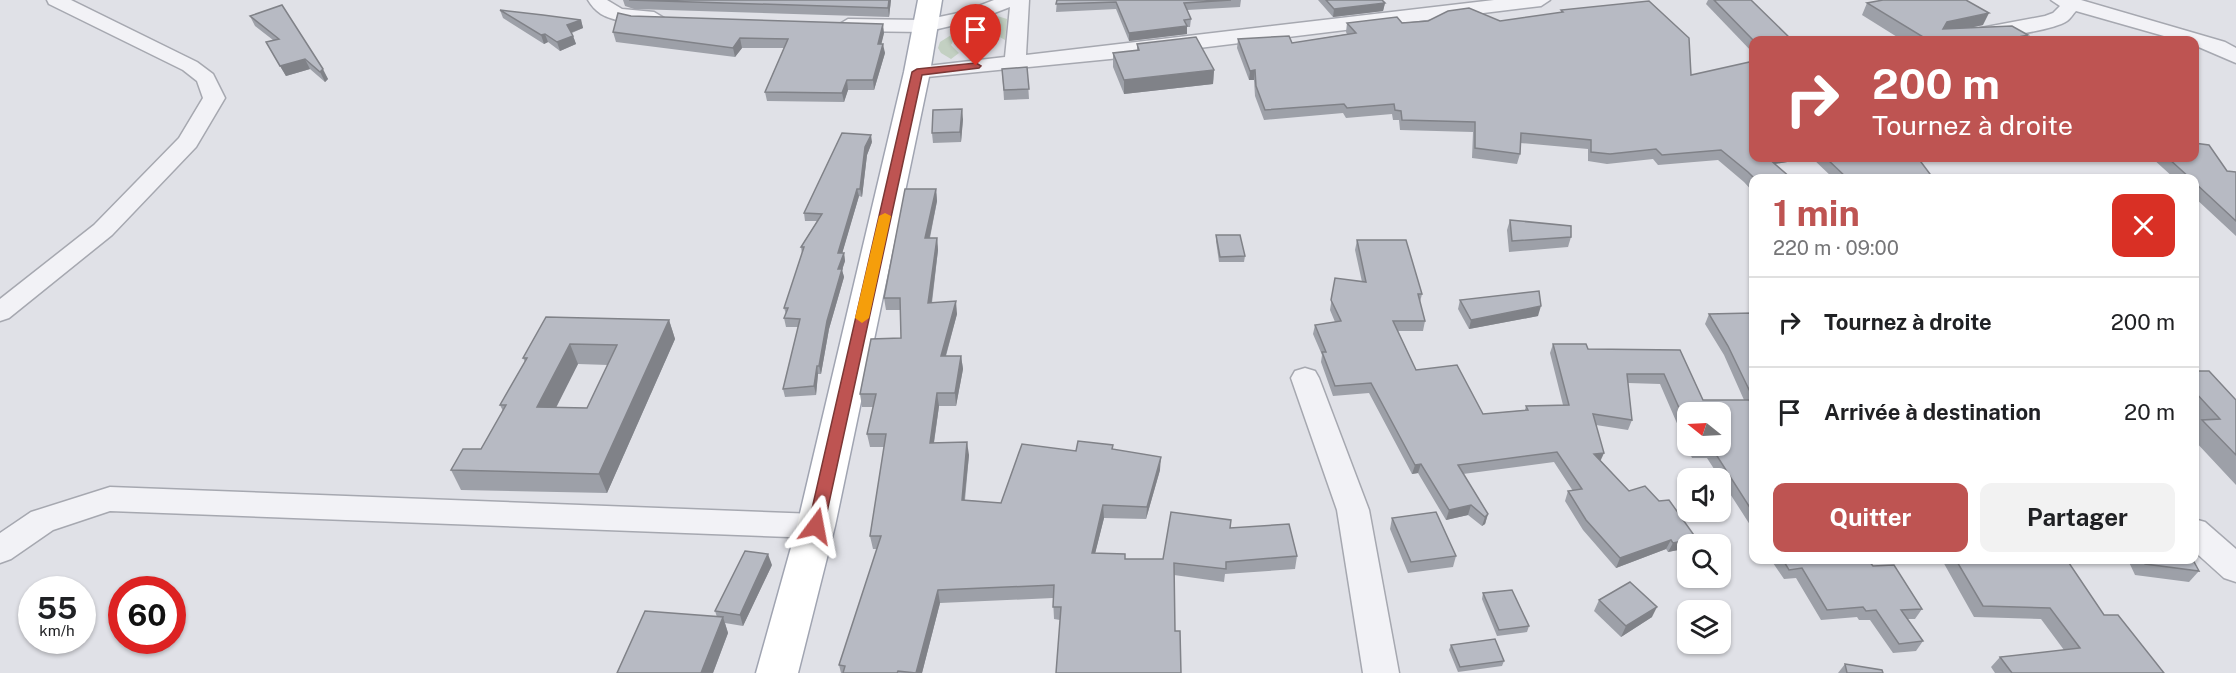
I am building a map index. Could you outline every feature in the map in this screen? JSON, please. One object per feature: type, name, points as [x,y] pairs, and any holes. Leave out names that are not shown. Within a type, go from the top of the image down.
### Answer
[{"type":"main road","points":[[777,673],[816,526],[917,72],[928,13]]},
{"type":"street","points":[[0,312],[104,230],[188,142],[214,98],[206,78],[190,66],[56,0]]},
{"type":"street","points":[[597,0],[604,9],[615,14],[674,19]]},
{"type":"street","points":[[971,0],[1005,2]]},
{"type":"street","points":[[1015,62],[1020,0]]},
{"type":"street","points":[[917,72],[1541,0]]},
{"type":"street","points":[[831,24],[928,13],[950,22],[1005,2]]},
{"type":"street","points":[[1970,36],[2049,21],[2069,10],[2066,2]]},
{"type":"street","points":[[2066,2],[2188,36]]},
{"type":"street","points":[[2199,39],[2227,47],[2236,57]]},
{"type":"street","points":[[1305,378],[1353,510],[1382,673]]},
{"type":"street","points":[[0,550],[42,520],[110,499],[816,526]]},
{"type":"street","points":[[2199,536],[2236,569]]},
{"type":"green space","points":[[994,15],[1007,19],[1005,40],[991,32],[970,31],[966,28]]},
{"type":"green space","points":[[959,30],[963,33],[955,38],[951,45],[959,53],[951,59],[941,53],[938,48],[940,42]]},
{"type":"building","points":[[629,0],[889,0],[888,8]]},
{"type":"building","points":[[1057,0],[1231,0],[1184,3],[1191,19],[1184,20],[1187,26],[1129,33],[1116,2],[1056,4]]},
{"type":"building","points":[[1326,0],[1382,0],[1385,3],[1334,9]]},
{"type":"building","points":[[1714,0],[1751,0],[1788,36],[1749,36]]},
{"type":"building","points":[[1883,0],[1966,0],[1989,13],[1947,22],[1943,29],[2012,26],[2028,35],[1921,36],[1867,3]]},
{"type":"building","points":[[1649,1],[1689,38],[1691,75],[1749,62],[1749,162],[1773,162],[1786,174],[1750,174],[1721,150],[1662,155],[1656,149],[1610,154],[1591,152],[1591,140],[1521,133],[1520,154],[1475,148],[1475,122],[1402,120],[1401,111],[1395,110],[1394,104],[1347,108],[1344,104],[1265,110],[1256,86],[1255,70],[1250,71],[1238,39],[1289,36],[1292,43],[1356,33],[1347,23],[1397,17],[1402,23],[1428,21],[1448,11],[1469,8],[1500,21],[1563,12],[1561,10]]},
{"type":"building","points":[[282,5],[323,69],[320,72],[305,59],[280,66],[266,42],[279,39],[250,16]]},
{"type":"building","points":[[500,10],[581,20],[567,25],[573,36],[557,42]]},
{"type":"building","points":[[618,13],[631,16],[883,24],[878,44],[883,44],[873,80],[847,80],[842,93],[765,92],[788,39],[740,38],[733,48],[613,32]]},
{"type":"building","points":[[1196,37],[1214,70],[1124,80],[1113,53],[1139,50],[1137,44]]},
{"type":"building","points":[[1027,67],[1029,89],[1004,90],[1002,69]]},
{"type":"building","points":[[962,109],[960,132],[932,133],[933,110]]},
{"type":"building","points":[[842,133],[871,135],[865,147],[860,189],[857,189],[838,253],[844,253],[838,269],[842,269],[827,321],[814,386],[783,389],[800,319],[784,318],[788,308],[784,308],[804,247],[801,247],[822,214],[804,213]]},
{"type":"building","points":[[2199,144],[2209,145],[2227,171],[2236,172],[2236,221],[2199,187],[2199,174],[2186,174],[2172,162],[2199,162]]},
{"type":"building","points":[[1830,162],[1921,162],[1930,174],[1843,174]]},
{"type":"building","points":[[905,189],[936,189],[925,238],[937,238],[928,303],[956,301],[941,356],[961,356],[955,393],[937,393],[930,443],[967,442],[962,500],[1001,503],[1022,444],[1076,451],[1078,441],[1113,445],[1112,449],[1161,457],[1147,507],[1103,505],[1092,553],[1125,554],[1125,559],[1163,559],[1171,512],[1231,520],[1230,528],[1289,524],[1297,556],[1226,562],[1226,569],[1174,563],[1175,631],[1180,631],[1181,673],[1056,673],[1061,607],[1053,607],[1054,585],[938,590],[916,673],[898,671],[897,673],[843,673],[845,666],[839,665],[881,536],[870,536],[886,434],[867,434],[876,394],[860,394],[871,339],[901,338],[900,298],[884,298]]},
{"type":"building","points":[[1510,220],[1571,226],[1571,237],[1512,241]]},
{"type":"building","points":[[1216,235],[1240,235],[1245,256],[1220,257]]},
{"type":"building","points":[[1357,240],[1406,240],[1422,294],[1418,294],[1425,321],[1393,321],[1416,370],[1457,365],[1483,414],[1528,410],[1526,406],[1569,405],[1553,344],[1586,344],[1588,349],[1680,350],[1703,400],[1749,400],[1749,506],[1731,478],[1731,468],[1725,468],[1717,456],[1731,456],[1731,402],[1677,403],[1664,374],[1627,374],[1632,420],[1593,414],[1604,453],[1594,454],[1629,491],[1645,486],[1659,501],[1669,500],[1677,511],[1677,522],[1685,522],[1693,534],[1677,534],[1677,542],[1673,543],[1671,540],[1620,558],[1586,520],[1568,491],[1582,489],[1557,452],[1458,465],[1488,514],[1485,517],[1471,505],[1449,510],[1421,464],[1415,465],[1371,383],[1335,386],[1322,352],[1326,352],[1315,325],[1341,321],[1331,300],[1335,278],[1366,282]]},
{"type":"building","points":[[1539,291],[1541,306],[1471,320],[1460,300]]},
{"type":"building","points":[[1749,313],[1749,390],[1728,346],[1709,314]]},
{"type":"building","points":[[546,317],[669,320],[599,474],[451,470],[463,449],[481,449],[506,405],[500,405],[527,358],[523,358]],"holes":[[[570,344],[617,345],[587,408],[537,407]]]},
{"type":"building","points":[[2199,371],[2209,371],[2236,400],[2236,455],[2202,420],[2220,419],[2199,396]]},
{"type":"building","points":[[1436,512],[1456,556],[1411,562],[1392,518]]},
{"type":"building","points":[[745,551],[768,554],[740,615],[715,611]]},
{"type":"building","points":[[1785,564],[1894,565],[1922,609],[1901,610],[1923,641],[1899,644],[1876,610],[1866,611],[1863,607],[1827,610],[1802,568],[1789,570]]},
{"type":"building","points":[[1958,564],[2070,564],[2104,615],[2118,615],[2164,673],[2012,673],[2000,657],[2080,648],[2050,608],[1983,606]]},
{"type":"building","points":[[2145,564],[2195,564],[2199,571]]},
{"type":"building","points":[[1630,582],[1657,607],[1626,626],[1599,600]]},
{"type":"building","points":[[1512,590],[1529,626],[1499,630],[1483,593]]},
{"type":"building","points":[[645,611],[723,617],[701,673],[617,673]]},
{"type":"building","points":[[1495,639],[1504,661],[1460,667],[1451,645]]},
{"type":"building","points":[[1845,664],[1882,670],[1883,673],[1847,673]]},
{"type":"slow traffic","points":[[862,318],[885,216]]},
{"type":"route","points":[[816,526],[917,72],[976,66]]}]
